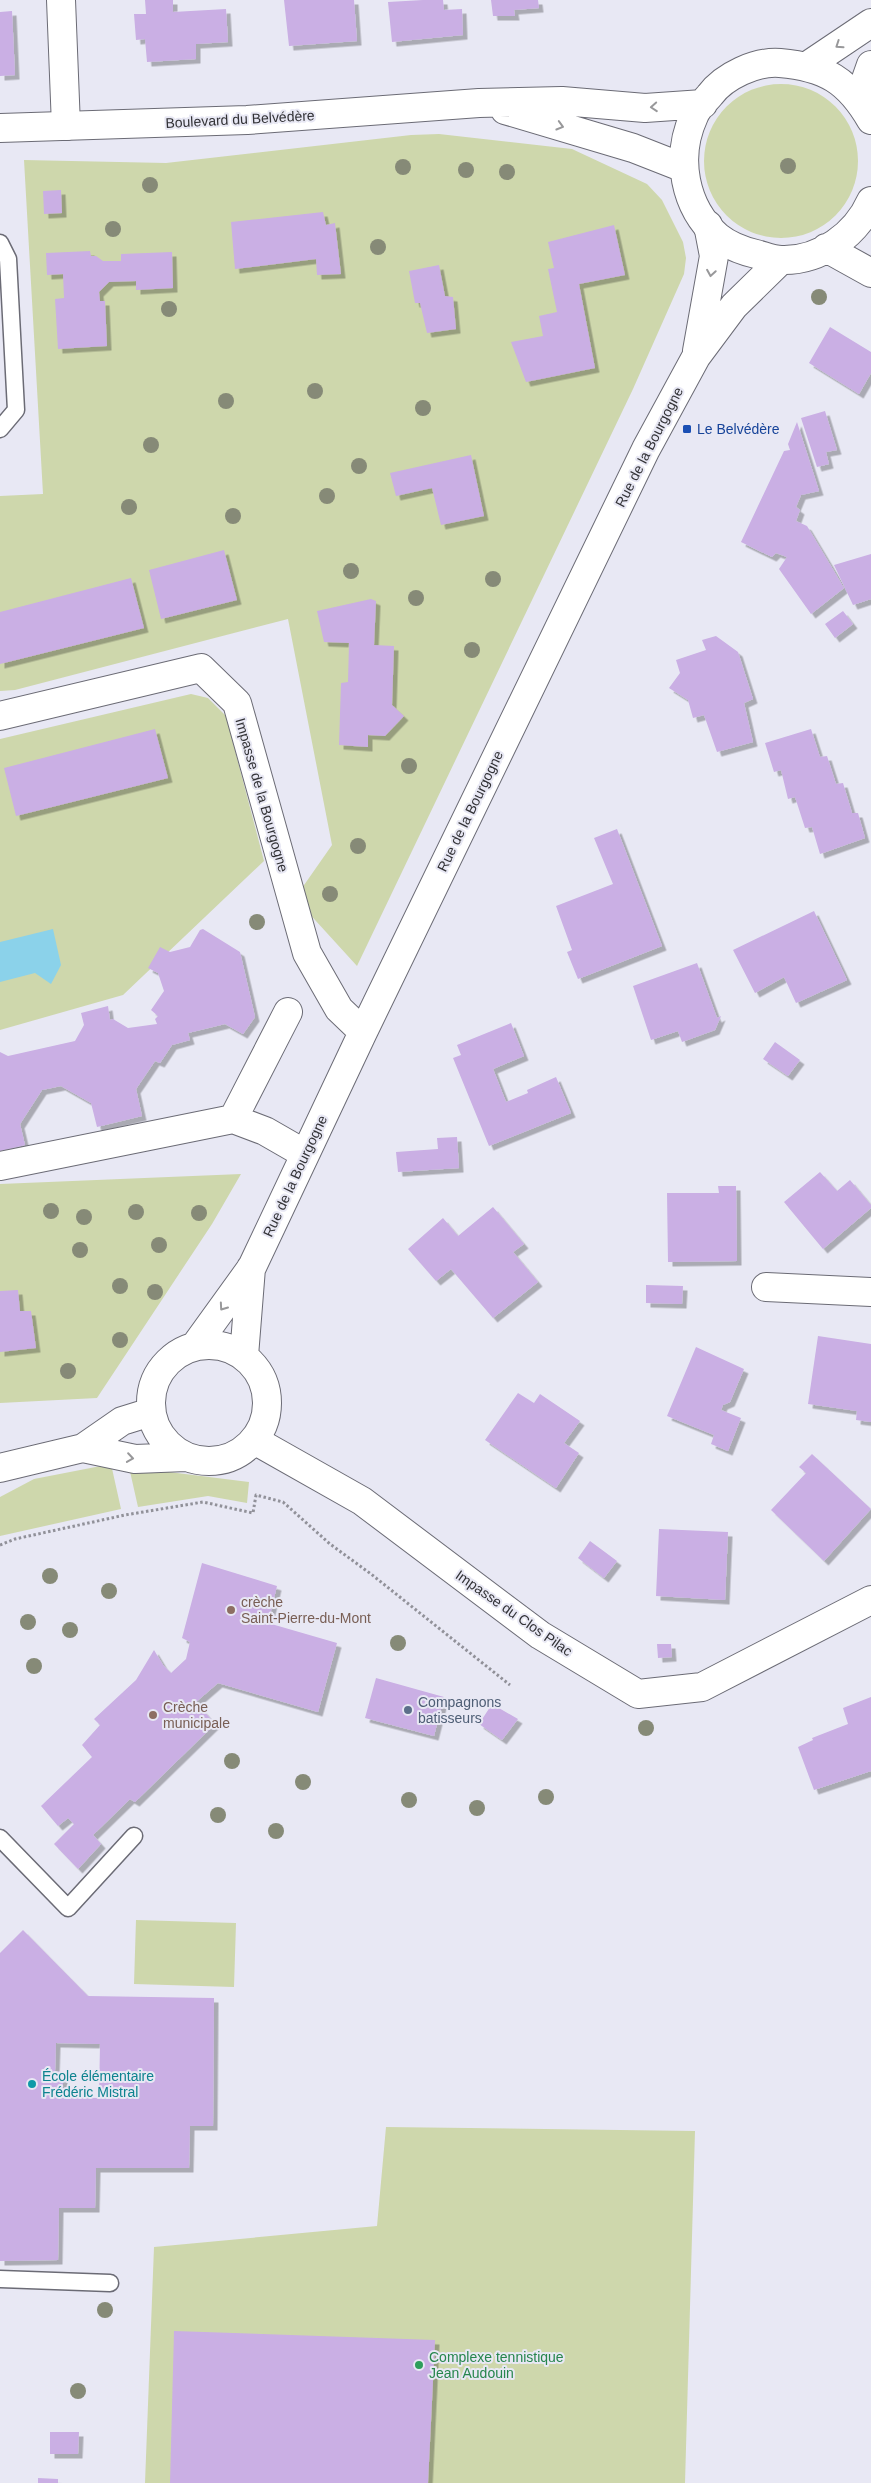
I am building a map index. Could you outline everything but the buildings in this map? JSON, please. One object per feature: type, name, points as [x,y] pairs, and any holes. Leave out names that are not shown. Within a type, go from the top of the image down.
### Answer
[{"type":"street","points":[[61,0],[66,126]]},
{"type":"street","points":[[807,66],[871,23]]},
{"type":"street","points":[[865,110],[836,78],[807,66],[776,63],[743,70],[715,89],[694,115],[684,147],[684,168],[685,180],[697,212],[719,238],[744,251],[781,260],[814,255],[842,240],[864,217],[871,201]]},
{"type":"street","points":[[865,110],[871,65]]},
{"type":"street","name":"Boulevard du Belvédère","points":[[0,128],[247,120],[479,103],[562,101],[645,108],[702,104]]},
{"type":"street","name":"Boulevard du Belvédère","points":[[479,103],[633,148],[684,168]]},
{"type":"street","name":"Rue de la Bourgogne","points":[[696,357],[714,256],[708,225]]},
{"type":"street","points":[[826,248],[871,273]]},
{"type":"street","name":"Rue de la Bourgogne","points":[[195,1346],[252,1268],[363,1032],[642,458],[696,357],[734,306],[781,260]]},
{"type":"street","name":"Impasse de la Bourgogne","points":[[0,716],[202,668],[237,703],[307,953],[339,1009],[363,1032]]},
{"type":"street","points":[[233,1119],[288,1012]]},
{"type":"street","points":[[0,1166],[233,1119],[265,1131],[305,1154]]},
{"type":"street","name":"Rue de la Bourgogne","points":[[244,1356],[252,1268]]},
{"type":"street","points":[[766,1287],[871,1292]]},
{"type":"street","points":[[83,1448],[135,1459],[186,1457],[201,1461],[223,1459],[246,1449],[254,1440],[266,1419],[268,1401],[261,1376],[254,1365],[244,1356],[229,1348],[213,1345],[195,1346],[179,1353],[166,1364],[156,1378],[151,1394],[151,1412],[157,1431],[169,1446],[186,1457]]},
{"type":"street","points":[[0,1468],[83,1448],[122,1421],[151,1412]]},
{"type":"street","name":"Impasse du Clos Pilac","points":[[254,1440],[362,1501],[540,1635],[638,1694],[702,1687],[871,1600]]},
{"type":"lane","points":[[0,243],[8,259],[16,410],[0,430]]},
{"type":"lane","points":[[0,1838],[68,1908],[134,1836]]},
{"type":"lane","points":[[0,2279],[110,2283]]},
{"type":"path","points":[[0,1545],[16,1539],[97,1521],[203,1502],[253,1513],[256,1495],[283,1502],[330,1544],[510,1685]]},
{"type":"green space","points":[[781,84],[810,90],[824,97],[835,107],[845,118],[852,132],[858,161],[852,190],[845,204],[835,215],[824,225],[810,232],[781,238],[752,232],[738,225],[727,215],[717,204],[710,190],[704,161],[710,132],[717,118],[727,107],[738,97],[752,90]]},
{"type":"green space","points":[[439,134],[572,149],[647,184],[662,200],[683,242],[686,258],[684,274],[633,389],[357,966],[295,898],[332,845],[288,619],[15,690],[0,691],[0,496],[43,494],[24,160],[166,163],[411,135]]},
{"type":"green space","points":[[191,694],[208,698],[226,716],[264,861],[123,995],[0,1030],[0,739]]},
{"type":"green space","points":[[241,1174],[212,1224],[97,1398],[0,1403],[0,1184]]},
{"type":"green space","points":[[111,1464],[121,1509],[0,1536],[0,1497],[34,1479]]},
{"type":"green space","points":[[129,1467],[249,1482],[247,1503],[208,1496],[138,1507]]},
{"type":"green space","points":[[136,1920],[236,1923],[234,1987],[134,1984]]},
{"type":"green space","name":"Complexe tennistique Jean Audouin","points":[[386,2127],[695,2131],[685,2483],[145,2483],[154,2247],[377,2226]]},
{"type":"water","points":[[53,929],[61,965],[51,984],[35,973],[0,982],[0,942]]},
{"type":"place","name":"Le Belvédère","points":[[687,429]]},
{"type":"place","name":"crèche Saint-Pierre-du-Mont","points":[[231,1610]]},
{"type":"place","name":"Compagnons batisseurs","points":[[408,1710]]},
{"type":"place","name":"Crèche municipale","points":[[153,1715]]},
{"type":"place","name":"École élémentaire Frédéric Mistral","points":[[32,2084]]},
{"type":"place","name":"Complexe tennistique Jean Audouin","points":[[419,2365]]}]
